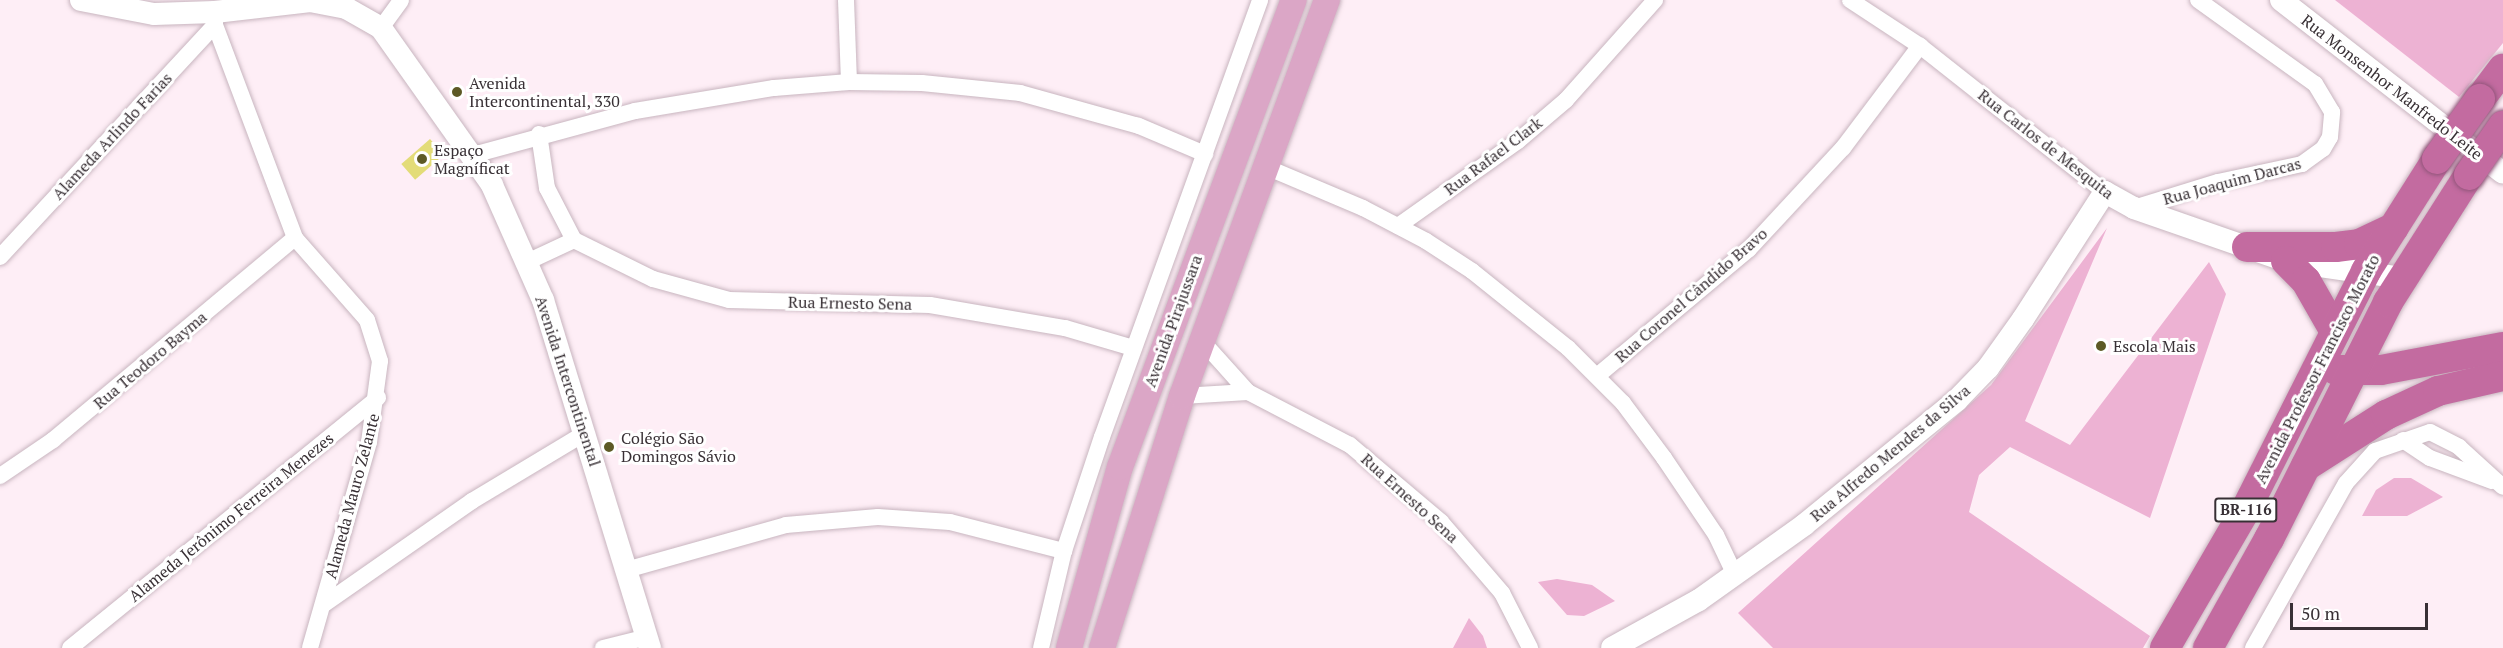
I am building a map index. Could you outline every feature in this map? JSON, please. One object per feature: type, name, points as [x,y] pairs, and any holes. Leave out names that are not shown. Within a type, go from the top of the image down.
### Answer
[{"type":"highway","name":"Avenida Professor Francisco Morato","points":[[2165,648],[2246,509],[2334,330],[2366,271],[2437,159],[2503,69]]},
{"type":"highway","name":"Avenida Professor Francisco Morato","points":[[2208,648],[2227,619],[2403,278],[2503,126]]},
{"type":"highway","points":[[2247,247],[2337,247],[2359,244],[2393,228]]},
{"type":"highway","points":[[2286,261],[2306,281],[2334,330]]},
{"type":"highway","points":[[2316,366],[2353,373],[2478,354],[2503,347]]},
{"type":"highway","points":[[2306,466],[2386,415],[2438,391],[2503,376]]},
{"type":"main road","name":"Avenida Pirajussara","points":[[1069,648],[1120,467],[1294,0]]},
{"type":"main road","name":"Avenida Pirajussara","points":[[1102,648],[1182,396],[1327,0]]},
{"type":"street","name":"Avenida Intercontinental","points":[[81,0],[154,14],[215,19],[310,0],[346,9],[381,28],[473,155],[492,185],[527,262],[559,343],[648,643]]},
{"type":"street","points":[[381,28],[401,0]]},
{"type":"street","points":[[846,0],[849,82]]},
{"type":"street","name":"Avenida Pirajussara","points":[[1041,648],[1064,551],[1133,348],[1260,0]]},
{"type":"street","name":"Rua Rafael Clark","points":[[1398,226],[1518,141],[1566,99],[1655,0]]},
{"type":"street","name":"Rua Carlos de Mesquita","points":[[1850,0],[1920,46],[2105,192],[2134,208],[2286,261],[2403,278]]},
{"type":"street","name":"Rua Joaquim Darcas","points":[[2134,208],[2218,182],[2302,164],[2323,149],[2333,123],[2332,112],[2315,84],[2198,0]]},
{"type":"street","name":"Rua Monsenhor Manfredo Leite","points":[[2282,0],[2503,173]]},
{"type":"street","name":"Alameda Mauro Zelante","points":[[215,19],[295,238],[367,320],[380,361],[378,398],[310,648]]},
{"type":"street","name":"Alameda Arlindo Farias","points":[[0,257],[215,19]]},
{"type":"street","name":"Rua Coronel Cândido Bravo","points":[[1597,376],[1749,249],[1843,148],[1920,46]]},
{"type":"street","points":[[473,155],[539,134],[701,99],[849,82],[922,83],[1020,93],[1139,126],[1205,154]]},
{"type":"street","points":[[527,262],[574,240],[547,188],[539,134]]},
{"type":"street","points":[[1266,167],[1398,226],[1472,270],[1597,376],[1664,458],[1716,535],[1735,574]]},
{"type":"street","name":"Rua Alfredo Mendes da Silva","points":[[1612,648],[1699,600],[1735,574],[1898,450],[1980,376],[2055,273],[2105,192]]},
{"type":"street","name":"Rua Teodoro Bayma","points":[[0,476],[54,440],[295,238]]},
{"type":"street","name":"Rua Ernesto Sena","points":[[574,240],[653,279],[729,300],[930,304],[1065,328],[1133,348]]},
{"type":"street","name":"Rua Ernesto Sena","points":[[1202,341],[1248,392],[1350,445],[1401,484],[1483,567],[1519,621],[1530,648]]},
{"type":"street","points":[[1182,396],[1248,392]]},
{"type":"street","name":"Alameda Jerônimo Ferreira Menezes","points":[[70,648],[378,398]]},
{"type":"street","points":[[2253,648],[2359,464],[2375,451],[2420,432],[2443,436],[2501,485]]},
{"type":"street","points":[[323,605],[472,501],[585,433]]},
{"type":"street","points":[[2403,440],[2430,458],[2501,485]]},
{"type":"street","points":[[626,570],[786,525],[878,517],[950,522],[1064,551]]},
{"type":"street","points":[[603,648],[648,643]]},
{"type":"shaded area","points":[[2335,0],[2503,0],[2503,43],[2459,97]]},
{"type":"shaded area","points":[[2107,228],[2025,421],[2070,445],[2209,262],[2226,294],[2150,518],[2010,447],[1979,475],[1969,512],[2150,636],[2143,648],[1773,648],[1738,613],[1991,385]]},
{"type":"shaded area","points":[[2394,478],[2411,478],[2443,497],[2407,516],[2362,516],[2376,490]]},
{"type":"shaded area","points":[[1557,579],[1592,585],[1615,601],[1584,616],[1567,615],[1538,582]]},
{"type":"shaded area","points":[[1469,618],[1483,636],[1487,648],[1453,648]]},
{"type":"building","name":"Espaço Magníficat","points":[[430,139],[444,155],[415,180],[401,164]]},
{"type":"place","name":"Avenida Intercontinental, 330","points":[[457,92]]},
{"type":"place","name":"Espaço Magníficat","points":[[422,159]]},
{"type":"place","name":"Escola Mais","points":[[2101,346]]},
{"type":"place","name":"Colégio São Domingos Sávio","points":[[609,447]]}]
